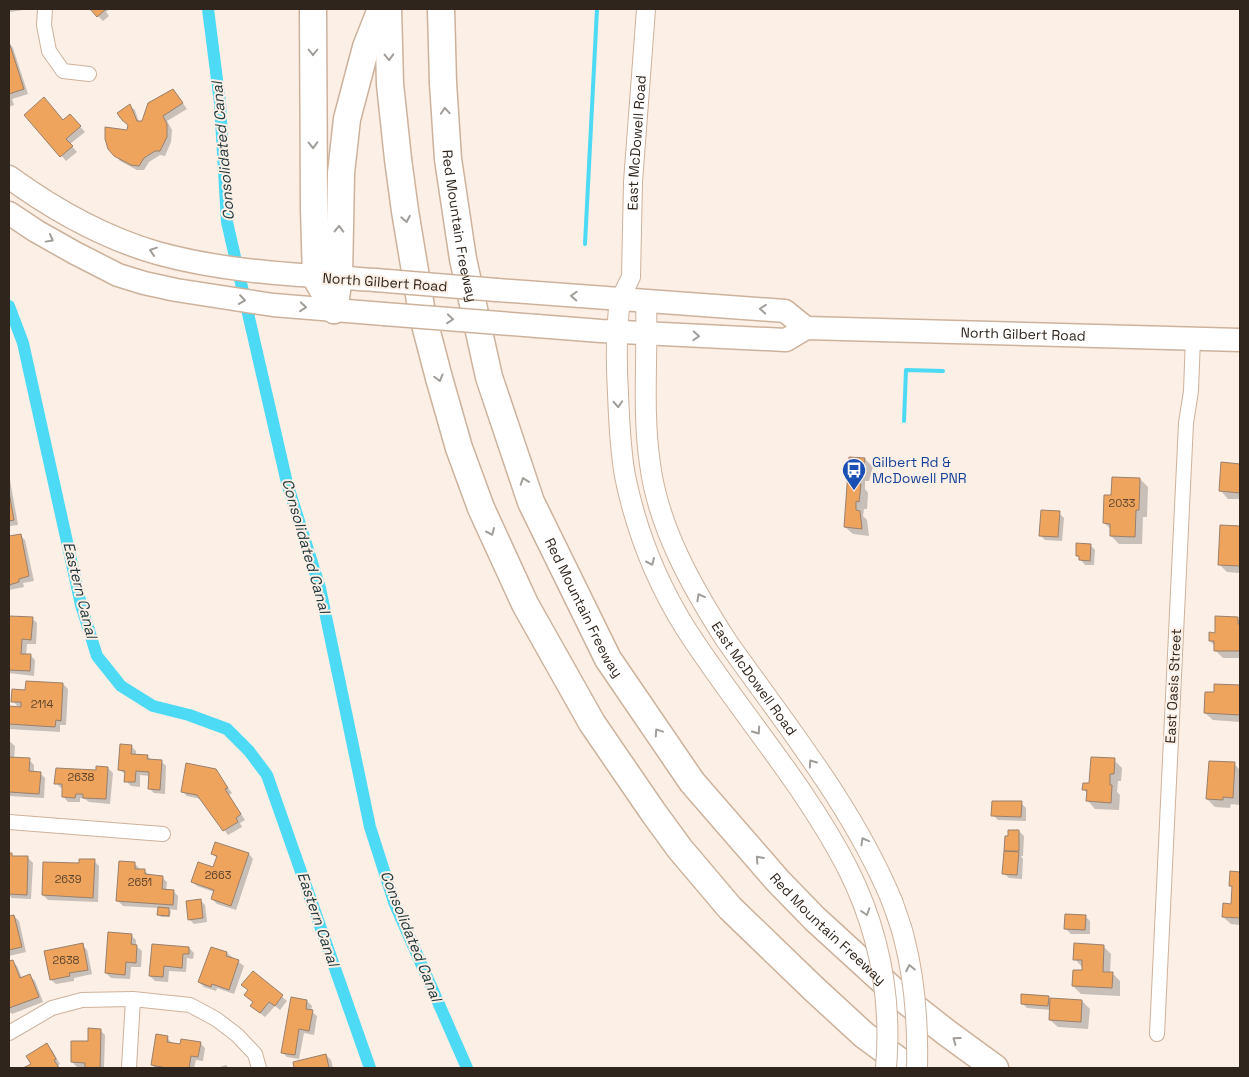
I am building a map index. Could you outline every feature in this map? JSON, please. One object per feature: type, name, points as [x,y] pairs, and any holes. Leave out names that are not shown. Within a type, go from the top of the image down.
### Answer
[{"type":"highway","points":[[313,9],[314,209],[334,310]]},
{"type":"highway","points":[[327,278],[347,119],[366,47],[381,9]]},
{"type":"highway","points":[[388,9],[390,84],[398,159],[422,312],[465,465],[481,508],[526,604],[592,723],[652,812],[680,849],[730,908],[807,982],[864,1035],[909,1068]]},
{"type":"highway","name":"Red Mountain Freeway","points":[[442,9],[443,83],[448,160],[462,259],[489,377],[531,502],[608,659],[692,782],[778,881],[815,919],[896,993],[995,1068]]},
{"type":"main road","name":"North Gilbert Road","points":[[9,178],[50,205],[102,232],[155,252],[200,263],[262,273],[785,311],[806,328],[1240,340]]},
{"type":"main road","points":[[9,212],[36,231],[118,275],[176,290],[210,295],[334,310],[647,333],[786,340],[806,328]]},
{"type":"main road","name":"East McDowell Road","points":[[620,299],[616,331],[620,435],[625,475],[634,514],[649,558],[686,629],[822,823],[860,892],[871,926],[884,981],[888,1044],[886,1068]]},
{"type":"main road","name":"East McDowell Road","points":[[646,300],[646,431],[658,502],[667,528],[679,557],[710,615],[735,654],[841,803],[864,841],[892,901],[904,938],[912,978],[917,1020],[917,1068]]},
{"type":"street","points":[[45,9],[44,25],[49,51],[63,71],[89,74]]},
{"type":"street","name":"East McDowell Road","points":[[620,299],[631,278],[633,182],[646,9]]},
{"type":"street","points":[[631,278],[646,300]]},
{"type":"street","name":"East Oasis Street","points":[[1156,1034],[1186,422],[1191,391],[1194,338]]},
{"type":"street","points":[[9,822],[163,834]]},
{"type":"street","points":[[129,1068],[133,999]]},
{"type":"street","points":[[9,1033],[52,1008],[82,1000],[133,999],[190,1006],[216,1019],[237,1035],[255,1054],[259,1068]]},
{"type":"building","points":[[90,9],[104,9],[105,10],[97,17]]},
{"type":"building","points":[[9,42],[24,89],[9,94]]},
{"type":"building","points":[[173,89],[183,103],[163,116],[167,124],[167,137],[160,151],[155,151],[144,158],[139,166],[131,165],[114,156],[108,149],[105,139],[105,127],[127,130],[128,125],[117,113],[130,104],[137,121],[142,121],[148,103]]},
{"type":"building","points":[[44,97],[63,120],[70,114],[81,126],[66,139],[73,146],[60,157],[24,115]]},
{"type":"building","points":[[849,457],[865,458],[862,474],[858,474],[857,483],[861,484],[859,502],[856,501],[856,510],[860,511],[862,529],[844,527]]},
{"type":"building","points":[[1221,462],[1240,464],[1240,493],[1219,491]]},
{"type":"building","points":[[1112,477],[1140,478],[1139,510],[1136,510],[1135,537],[1110,536],[1110,524],[1103,523],[1104,495],[1111,495]]},
{"type":"building","points":[[9,492],[14,520],[9,521]]},
{"type":"building","points":[[1041,510],[1060,511],[1058,537],[1039,536]]},
{"type":"building","points":[[1220,525],[1240,526],[1240,566],[1218,565]]},
{"type":"building","points":[[21,534],[29,576],[9,585],[9,536]]},
{"type":"building","points":[[1076,543],[1091,544],[1090,561],[1079,560],[1079,556],[1076,556]]},
{"type":"building","points":[[9,616],[33,617],[31,640],[22,639],[21,654],[31,654],[30,671],[9,670]]},
{"type":"building","points":[[1215,616],[1238,617],[1238,624],[1240,624],[1240,651],[1214,651],[1214,641],[1209,641],[1209,632],[1215,633]]},
{"type":"building","points":[[26,681],[63,683],[61,721],[56,720],[55,727],[9,724],[9,706],[21,707],[21,702],[11,702],[12,689],[25,690]]},
{"type":"building","points":[[1214,684],[1240,685],[1240,715],[1204,713],[1205,692],[1214,692]]},
{"type":"building","points":[[120,744],[132,745],[131,754],[148,755],[147,759],[162,760],[160,790],[148,789],[149,772],[136,771],[135,782],[124,782],[125,771],[118,770]]},
{"type":"building","points":[[9,757],[30,758],[29,771],[41,772],[39,794],[9,792]]},
{"type":"building","points":[[1091,757],[1115,758],[1114,774],[1110,774],[1110,785],[1112,785],[1111,803],[1086,801],[1087,790],[1082,790],[1083,783],[1089,783]]},
{"type":"building","points":[[1209,761],[1235,762],[1233,798],[1223,797],[1223,800],[1206,799]]},
{"type":"building","points":[[186,763],[216,769],[228,788],[225,789],[241,814],[236,818],[238,822],[223,831],[197,795],[181,792]]},
{"type":"building","points":[[96,766],[108,767],[106,799],[83,798],[83,794],[76,794],[75,798],[62,797],[62,784],[54,784],[56,768],[96,770]]},
{"type":"building","points":[[992,801],[1022,801],[1021,817],[991,816]]},
{"type":"building","points":[[1008,830],[1019,830],[1019,851],[1004,851],[1005,836],[1008,836]]},
{"type":"building","points":[[215,842],[249,853],[231,906],[211,899],[214,890],[191,882],[198,862],[213,867],[217,856],[211,854]]},
{"type":"building","points":[[1004,851],[1019,852],[1017,875],[1002,874]]},
{"type":"building","points":[[9,853],[12,853],[12,856],[28,856],[27,895],[9,894]]},
{"type":"building","points":[[79,859],[95,859],[93,898],[42,895],[43,862],[79,863]]},
{"type":"building","points":[[119,861],[135,862],[135,869],[145,869],[145,874],[163,876],[162,889],[174,890],[173,905],[116,901]]},
{"type":"building","points":[[1230,871],[1240,872],[1240,918],[1222,917],[1223,903],[1231,904],[1232,886],[1229,886]]},
{"type":"building","points":[[201,899],[203,918],[188,920],[186,901]]},
{"type":"building","points":[[158,907],[169,908],[169,916],[157,915]]},
{"type":"building","points":[[1065,914],[1086,915],[1085,930],[1064,929]]},
{"type":"building","points":[[14,915],[22,947],[9,950],[9,916]]},
{"type":"building","points":[[108,932],[132,934],[131,944],[137,945],[136,963],[126,962],[125,975],[105,973]]},
{"type":"building","points":[[83,943],[88,970],[69,973],[70,976],[50,980],[44,951]]},
{"type":"building","points":[[1074,943],[1104,945],[1103,972],[1113,972],[1112,988],[1072,986],[1073,970],[1082,970],[1082,960],[1073,960]]},
{"type":"building","points":[[152,944],[189,947],[189,954],[183,954],[182,968],[164,966],[163,977],[149,976]]},
{"type":"building","points":[[211,947],[227,952],[226,956],[239,960],[229,990],[212,984],[211,987],[198,982]]},
{"type":"building","points":[[13,960],[20,978],[30,974],[39,997],[9,1008],[9,961]]},
{"type":"building","points":[[253,971],[283,995],[275,1006],[269,1002],[260,1013],[250,1006],[253,1002],[244,995],[248,990],[241,985]]},
{"type":"building","points":[[1021,994],[1049,996],[1048,1006],[1021,1004]]},
{"type":"building","points":[[291,997],[307,1000],[306,1009],[313,1010],[309,1031],[299,1029],[295,1055],[281,1053]]},
{"type":"building","points":[[1050,998],[1082,1000],[1081,1022],[1049,1020]]},
{"type":"building","points":[[88,1028],[101,1029],[100,1068],[85,1068],[85,1063],[71,1062],[71,1041],[88,1041]]},
{"type":"building","points":[[156,1034],[168,1036],[167,1042],[180,1044],[181,1039],[201,1042],[198,1057],[191,1056],[189,1068],[167,1068],[151,1065]]},
{"type":"building","points":[[47,1043],[59,1068],[23,1068],[31,1064],[26,1056]]},
{"type":"building","points":[[326,1054],[329,1068],[294,1068],[293,1062]]},
{"type":"waterway","name":"Consolidated Canal","points":[[208,9],[220,103],[227,222],[287,483],[320,588],[370,827],[394,902],[467,1068]]},
{"type":"waterway","points":[[585,244],[597,9]]},
{"type":"waterway","name":"Eastern Canal","points":[[9,306],[23,343],[81,605],[97,656],[121,686],[153,706],[189,715],[227,729],[249,751],[267,775],[370,1068]]},
{"type":"waterway","points":[[904,421],[906,370],[943,371]]},
{"type":"place","name":"Gilbert Rd & McDowell PNR","points":[[854,491]]}]
